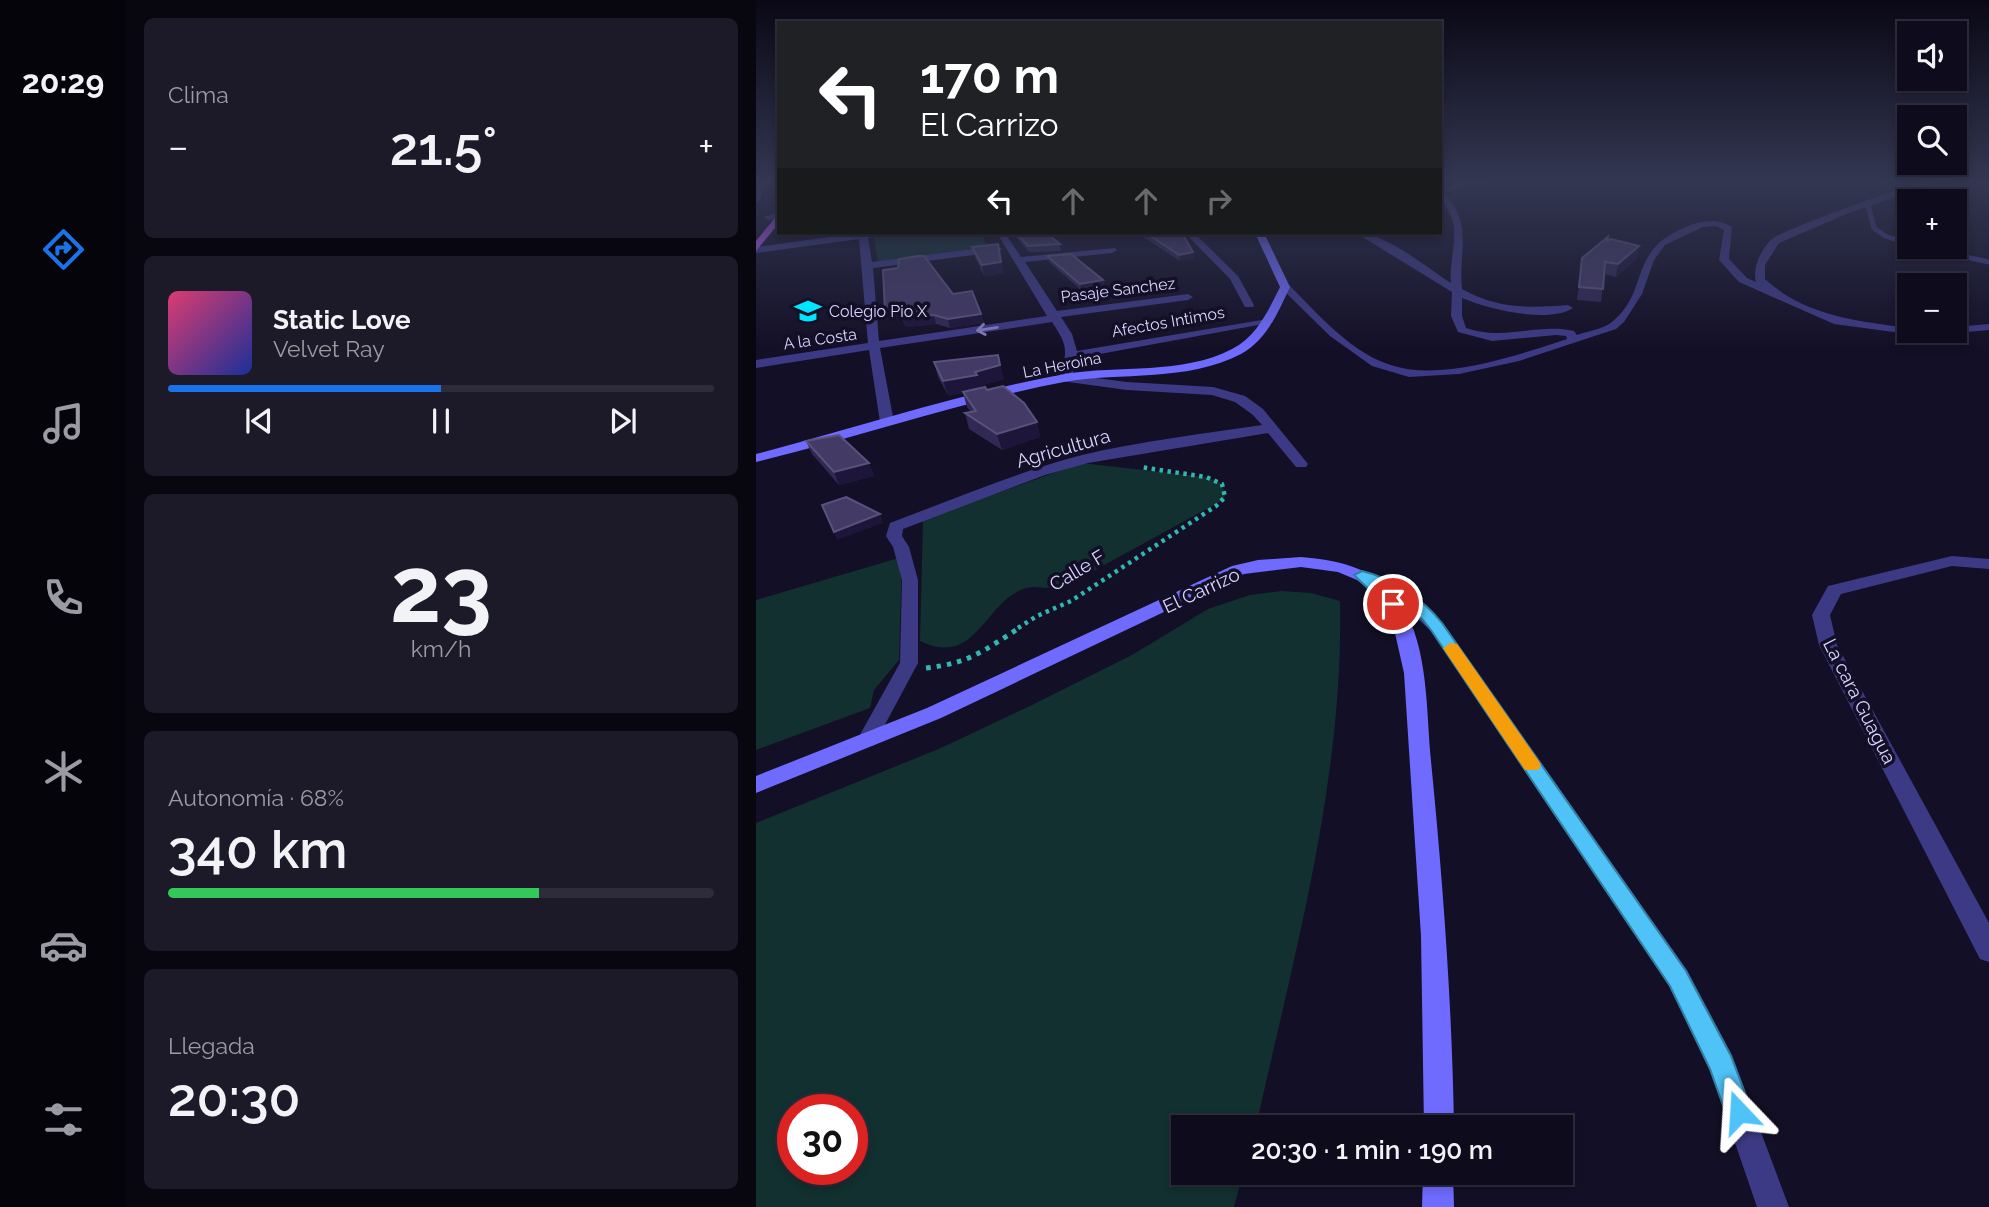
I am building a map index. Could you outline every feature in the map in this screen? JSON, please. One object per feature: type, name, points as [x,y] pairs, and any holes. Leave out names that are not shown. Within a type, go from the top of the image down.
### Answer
[{"type":"street","points":[[756,249],[846,236]]},
{"type":"street","points":[[863,236],[869,265],[874,347],[887,422]]},
{"type":"street","points":[[1002,236],[1066,334],[1073,355],[1065,378],[1213,391],[1240,399],[1258,412],[1301,464]]},
{"type":"street","points":[[1192,236],[1234,278],[1249,304]]},
{"type":"street","points":[[1261,236],[1285,287],[1365,357],[1389,369],[1413,373],[1440,372],[1518,358],[1615,325],[1641,291],[1648,258],[1661,242],[1670,236]]},
{"type":"street","points":[[1368,236],[1457,290],[1500,309],[1532,311],[1568,307]]},
{"type":"street","points":[[1460,236],[1455,267],[1457,323],[1462,330],[1471,334],[1511,339],[1561,332],[1570,333],[1573,340]]},
{"type":"street","points":[[1728,236],[1724,260],[1743,279],[1838,323],[1897,330]]},
{"type":"street","points":[[1776,295],[1760,280],[1760,265],[1776,241],[1787,236]]},
{"type":"street","points":[[869,265],[1008,247]]},
{"type":"street","points":[[1018,260],[1112,250]]},
{"type":"street","name":"La Heroina","points":[[756,458],[1065,378],[1218,359],[1235,353],[1256,338],[1269,320],[1285,287]]},
{"type":"street","name":"Pasaje Sanchez","points":[[1053,317],[1188,297]]},
{"type":"street","name":"A la Costa","points":[[756,364],[1053,317]]},
{"type":"street","name":"Afectos Intimos","points":[[1073,355],[1269,320]]},
{"type":"street","points":[[1967,329],[1989,327]]},
{"type":"street","name":"Agricultura","points":[[909,663],[910,580],[901,547],[894,536],[896,526],[1040,472],[1133,449],[1271,429]]},
{"type":"street","name":"La cara Guagua","points":[[1989,564],[1952,561],[1834,590],[1821,615],[1828,645],[1983,924],[1989,951]]},
{"type":"street","name":"El Carrizo","points":[[756,785],[934,713],[1238,570],[1259,564],[1306,562],[1362,575],[1393,604],[1408,644],[1430,870],[1439,1115]]},
{"type":"street","points":[[1362,575],[1395,590],[1428,616],[1437,627],[1678,978],[1722,1065],[1773,1207]]},
{"type":"street","points":[[867,740],[909,663]]},
{"type":"street","points":[[1438,1185],[1438,1207]]},
{"type":"lane","points":[[1967,257],[1989,262]]},
{"type":"path","name":"Calle F","points":[[909,663],[922,668],[940,668],[976,656],[1037,616],[1070,601],[1216,506],[1225,497],[1222,484],[1211,478],[1139,467]]},
{"type":"green space","points":[[874,236],[983,236],[986,244],[996,246],[878,262]]},
{"type":"green space","points":[[1081,463],[1206,477],[1219,482],[1226,493],[1223,500],[1075,581],[1052,588],[1029,587],[1013,594],[980,629],[955,646],[940,647],[920,641],[923,520]]},
{"type":"green space","points":[[902,557],[899,660],[874,690],[870,708],[756,750],[756,600]]},
{"type":"green space","points":[[1281,591],[1311,593],[1340,601],[1339,668],[1325,800],[1314,866],[1259,1115],[1171,1115],[1171,1185],[1240,1185],[1234,1207],[756,1207],[756,823],[941,748],[1032,705],[1132,655],[1208,609],[1250,595]]},
{"type":"building","points":[[1019,236],[1050,236],[1060,244],[1028,246]]},
{"type":"building","points":[[1151,236],[1184,236],[1193,252],[1179,255]]},
{"type":"building","points":[[1608,237],[1607,241],[1611,239],[1639,246],[1618,264],[1605,262],[1603,289],[1579,287],[1582,258]]},
{"type":"building","points":[[998,244],[1001,262],[982,265],[972,247]]},
{"type":"building","points":[[1071,254],[1103,280],[1080,284],[1047,256]]},
{"type":"building","points":[[924,256],[953,294],[972,291],[981,314],[948,319],[934,315],[903,318],[898,308],[885,311],[883,270],[898,268],[899,259]]},
{"type":"building","points":[[998,355],[1000,365],[975,372],[977,375],[943,381],[934,362]]},
{"type":"building","points":[[1003,386],[1024,403],[1037,422],[997,434],[965,413],[976,411],[963,392]]},
{"type":"building","points":[[839,435],[869,463],[834,472],[806,441]]},
{"type":"building","points":[[846,497],[880,514],[834,532],[822,505]]},
{"type":"slow traffic","points":[[1451,648],[1532,765]]},
{"type":"place","name":"Colegio Pio X","points":[[808,311]]},
{"type":"route","points":[[1393,604],[1362,575],[1395,590],[1416,605],[1437,627],[1678,978],[1722,1065],[1739,1112]]}]
